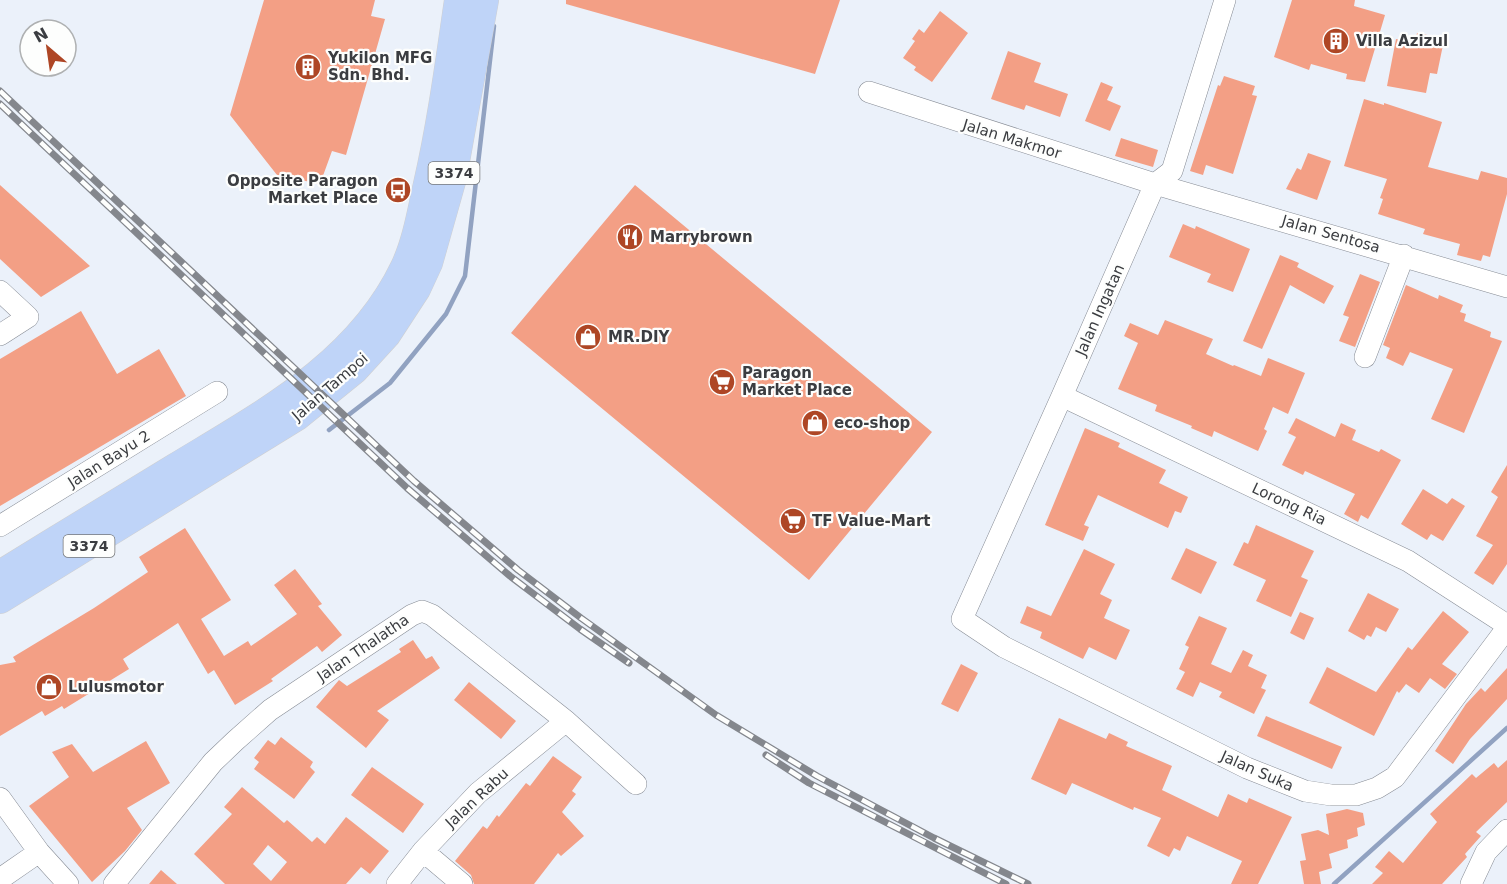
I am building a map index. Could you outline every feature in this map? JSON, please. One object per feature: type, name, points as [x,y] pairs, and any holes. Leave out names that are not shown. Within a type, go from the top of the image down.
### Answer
[{"type":"main road","name":"Jalan Tampoi","points":[[0,574],[285,400],[339,356],[363,329],[387,297],[405,265],[420,216],[439,131],[458,0]]},
{"type":"main road","name":"Jalan Tampoi","points":[[0,600],[297,417],[355,370],[387,334],[417,289],[429,263],[453,178],[485,0]]},
{"type":"street","name":"Jalan Ingatan","points":[[962,619],[1155,184],[1172,171],[1225,0]]},
{"type":"street","name":"Jalan Makmor","points":[[869,92],[1155,184]]},
{"type":"street","name":"Jalan Sentosa","points":[[1155,184],[1507,287]]},
{"type":"street","points":[[1365,357],[1404,255]]},
{"type":"street","points":[[0,291],[28,317],[0,334]]},
{"type":"street","name":"Jalan Bayu 2","points":[[0,526],[217,392]]},
{"type":"street","name":"Lorong Ria","points":[[1062,396],[1408,561],[1507,626]]},
{"type":"street","name":"Jalan Thalatha","points":[[114,884],[213,762],[241,735],[270,710],[422,611],[432,615],[566,721],[636,784]]},
{"type":"street","name":"Jalan Suka","points":[[962,619],[1004,648],[1247,768],[1305,791],[1331,795],[1356,795],[1377,788],[1395,777],[1507,626]]},
{"type":"street","name":"Jalan Rabu","points":[[397,884],[423,851],[478,793],[566,721]]},
{"type":"street","points":[[0,798],[39,852],[68,884]]},
{"type":"street","points":[[1471,884],[1486,852],[1507,830]]},
{"type":"street","points":[[423,851],[462,884]]},
{"type":"street","points":[[5,884],[0,879],[39,852]]},
{"type":"building","name":"Yukilon MFG Sdn. Bhd.","points":[[264,0],[375,0],[371,16],[385,19],[346,155],[332,151],[320,184],[277,175],[230,115]]},
{"type":"building","points":[[566,0],[840,0],[815,74],[566,4]]},
{"type":"building","name":"Villa Azizul","points":[[1292,0],[1355,0],[1354,6],[1385,15],[1365,82],[1346,79],[1347,74],[1311,64],[1309,70],[1274,57]]},
{"type":"building","points":[[940,11],[968,33],[932,82],[914,70],[916,67],[903,58],[915,41],[912,39],[919,29],[924,33]]},
{"type":"building","points":[[1417,33],[1433,36],[1432,43],[1443,45],[1437,74],[1430,73],[1426,93],[1387,86],[1396,39],[1415,43]]},
{"type":"building","points":[[1008,51],[1041,63],[1034,82],[1068,94],[1060,117],[1026,105],[1024,110],[991,99]]},
{"type":"building","points":[[1224,76],[1255,86],[1252,95],[1257,96],[1233,174],[1206,165],[1203,175],[1190,171],[1218,85],[1220,86]]},
{"type":"building","points":[[1101,82],[1113,87],[1107,100],[1121,106],[1110,131],[1085,121]]},
{"type":"building","points":[[1364,99],[1384,105],[1384,103],[1442,122],[1428,167],[1478,180],[1481,171],[1507,178],[1507,194],[1490,257],[1483,255],[1481,261],[1457,255],[1460,244],[1423,234],[1425,229],[1378,214],[1383,199],[1380,198],[1387,179],[1344,166]]},
{"type":"building","points":[[1121,138],[1158,150],[1153,167],[1115,156]]},
{"type":"building","points":[[1308,153],[1331,161],[1317,200],[1286,189],[1297,168],[1301,170]]},
{"type":"building","points":[[0,185],[90,266],[41,297],[0,259]]},
{"type":"building","name":"Paragon Market Place","points":[[635,185],[932,432],[809,580],[511,333]]},
{"type":"building","points":[[1183,224],[1195,229],[1196,226],[1250,249],[1233,292],[1207,282],[1211,274],[1169,257]]},
{"type":"building","points":[[1280,255],[1299,263],[1297,267],[1334,286],[1324,304],[1290,285],[1262,349],[1243,341]]},
{"type":"building","points":[[1360,274],[1380,282],[1355,347],[1339,341],[1349,317],[1343,315]]},
{"type":"building","points":[[1406,285],[1438,299],[1439,295],[1463,305],[1460,312],[1466,314],[1464,321],[1491,332],[1490,337],[1502,341],[1464,433],[1431,419],[1453,369],[1410,352],[1403,366],[1386,358],[1390,348],[1383,345]]},
{"type":"building","points":[[81,311],[117,374],[159,349],[186,396],[0,506],[0,359]]},
{"type":"building","points":[[1165,320],[1213,339],[1206,354],[1233,366],[1261,376],[1268,358],[1305,373],[1288,414],[1273,407],[1264,429],[1267,431],[1258,451],[1214,431],[1212,437],[1191,428],[1192,426],[1155,411],[1157,405],[1118,389],[1138,343],[1124,336],[1130,323],[1158,335]]},
{"type":"building","points":[[1296,418],[1335,437],[1341,423],[1356,430],[1352,440],[1379,452],[1381,449],[1401,460],[1368,519],[1361,515],[1358,522],[1344,514],[1355,494],[1305,471],[1303,475],[1282,465],[1296,437],[1288,433]]},
{"type":"building","points":[[1085,428],[1120,443],[1118,447],[1166,470],[1159,483],[1188,497],[1181,513],[1175,511],[1168,528],[1098,495],[1084,525],[1089,527],[1083,541],[1045,525]]},
{"type":"building","points":[[1507,465],[1507,564],[1493,585],[1474,573],[1493,545],[1476,536],[1498,497],[1491,492]]},
{"type":"building","points":[[1423,489],[1447,504],[1452,498],[1465,506],[1443,541],[1431,534],[1427,540],[1401,524]]},
{"type":"building","points":[[1256,525],[1314,551],[1301,577],[1308,580],[1291,617],[1256,601],[1266,580],[1233,565],[1244,542],[1248,544]]},
{"type":"building","points":[[185,528],[231,600],[201,619],[224,656],[248,641],[251,646],[297,614],[274,585],[295,569],[322,604],[318,606],[342,635],[322,652],[317,646],[271,679],[273,681],[235,705],[214,670],[208,674],[178,623],[123,659],[129,669],[64,709],[62,706],[45,716],[42,711],[0,736],[0,665],[16,662],[13,657],[148,572],[139,557]]},
{"type":"building","points":[[1186,548],[1217,562],[1201,594],[1171,579]]},
{"type":"building","points":[[1084,549],[1115,564],[1100,594],[1112,600],[1104,618],[1130,630],[1116,660],[1089,647],[1083,659],[1040,638],[1042,632],[1020,623],[1027,606],[1051,616]]},
{"type":"building","points":[[1368,593],[1399,609],[1386,632],[1376,627],[1371,637],[1367,635],[1364,640],[1348,631]]},
{"type":"building","points":[[1443,611],[1469,632],[1442,664],[1457,674],[1445,689],[1430,678],[1419,693],[1406,684],[1399,693],[1397,691],[1374,736],[1309,703],[1327,667],[1376,692],[1408,647],[1412,650]]},
{"type":"building","points":[[1300,612],[1314,618],[1304,640],[1290,633]]},
{"type":"building","points":[[1199,616],[1227,628],[1211,664],[1231,673],[1243,650],[1253,655],[1248,666],[1267,675],[1261,688],[1266,690],[1254,714],[1219,697],[1222,692],[1200,682],[1193,697],[1176,689],[1185,672],[1179,669],[1189,647],[1185,645]]},
{"type":"building","points":[[413,640],[426,659],[432,656],[440,668],[377,711],[389,720],[366,748],[316,707],[339,680],[347,686],[401,652],[399,649]]},
{"type":"building","points":[[961,664],[978,673],[958,712],[941,704]]},
{"type":"building","points":[[1507,668],[1507,699],[1470,739],[1453,764],[1435,751],[1466,704],[1481,688],[1485,692]]},
{"type":"building","points":[[469,682],[516,721],[501,739],[454,700]]},
{"type":"building","points":[[1266,716],[1342,747],[1332,769],[1257,736]]},
{"type":"building","points":[[1059,718],[1106,739],[1109,733],[1128,742],[1126,746],[1172,766],[1162,790],[1218,817],[1228,794],[1247,803],[1249,798],[1292,817],[1258,884],[1231,884],[1242,861],[1187,836],[1180,851],[1174,848],[1169,857],[1147,846],[1161,818],[1134,807],[1133,810],[1072,783],[1066,795],[1031,779]]},
{"type":"building","points":[[281,737],[313,762],[310,767],[315,772],[294,799],[254,769],[259,762],[254,758],[268,740],[275,745]]},
{"type":"building","points":[[146,741],[170,783],[127,808],[142,830],[125,851],[92,882],[29,806],[69,777],[52,752],[72,744],[93,772]]},
{"type":"building","points":[[553,756],[582,777],[572,791],[576,794],[562,812],[584,836],[561,856],[558,853],[534,884],[474,884],[471,875],[455,861],[483,826],[487,829],[497,815],[499,817],[526,783],[530,786]]},
{"type":"building","points":[[1507,760],[1507,802],[1476,832],[1481,836],[1465,854],[1467,857],[1442,884],[1372,884],[1383,873],[1375,867],[1389,851],[1403,863],[1437,822],[1430,814],[1472,774],[1476,778],[1494,763],[1498,768]]},
{"type":"building","points":[[372,767],[424,804],[403,833],[351,795]]},
{"type":"building","points":[[242,787],[284,823],[287,820],[312,842],[317,837],[325,844],[346,817],[389,851],[370,874],[361,867],[346,884],[225,884],[194,854],[232,814],[224,807]],"holes":[[[268,845],[287,862],[271,881],[253,864]]]},
{"type":"building","points":[[1347,809],[1363,813],[1365,825],[1357,828],[1358,836],[1347,840],[1348,848],[1329,854],[1332,868],[1319,872],[1321,884],[1304,884],[1300,861],[1306,860],[1301,834],[1318,830],[1329,835],[1326,814]]},
{"type":"building","points":[[161,870],[177,884],[149,884]]},
{"type":"waterway","points":[[329,430],[390,383],[446,314],[465,276],[494,26]]},
{"type":"waterway","points":[[1334,884],[1507,728]]},
{"type":"railway","points":[[0,91],[414,481],[518,570],[716,715],[817,776],[934,838],[1028,884]]},
{"type":"railway","points":[[0,104],[407,488],[510,576],[629,663]]},
{"type":"railway","points":[[766,755],[809,783],[1006,884]]},
{"type":"place","name":"Villa Azizul","points":[[1336,41]]},
{"type":"place","name":"Yukilon MFG Sdn. Bhd.","points":[[308,67]]},
{"type":"place","name":"Opposite Paragon Market Place","points":[[398,190]]},
{"type":"place","name":"Marrybrown","points":[[630,237]]},
{"type":"place","name":"MR.DIY","points":[[588,337]]},
{"type":"place","name":"Paragon Market Place","points":[[722,382]]},
{"type":"place","name":"eco-shop","points":[[815,423]]},
{"type":"place","name":"TF Value-Mart","points":[[793,521]]},
{"type":"place","name":"Lulusmotor","points":[[49,687]]}]
